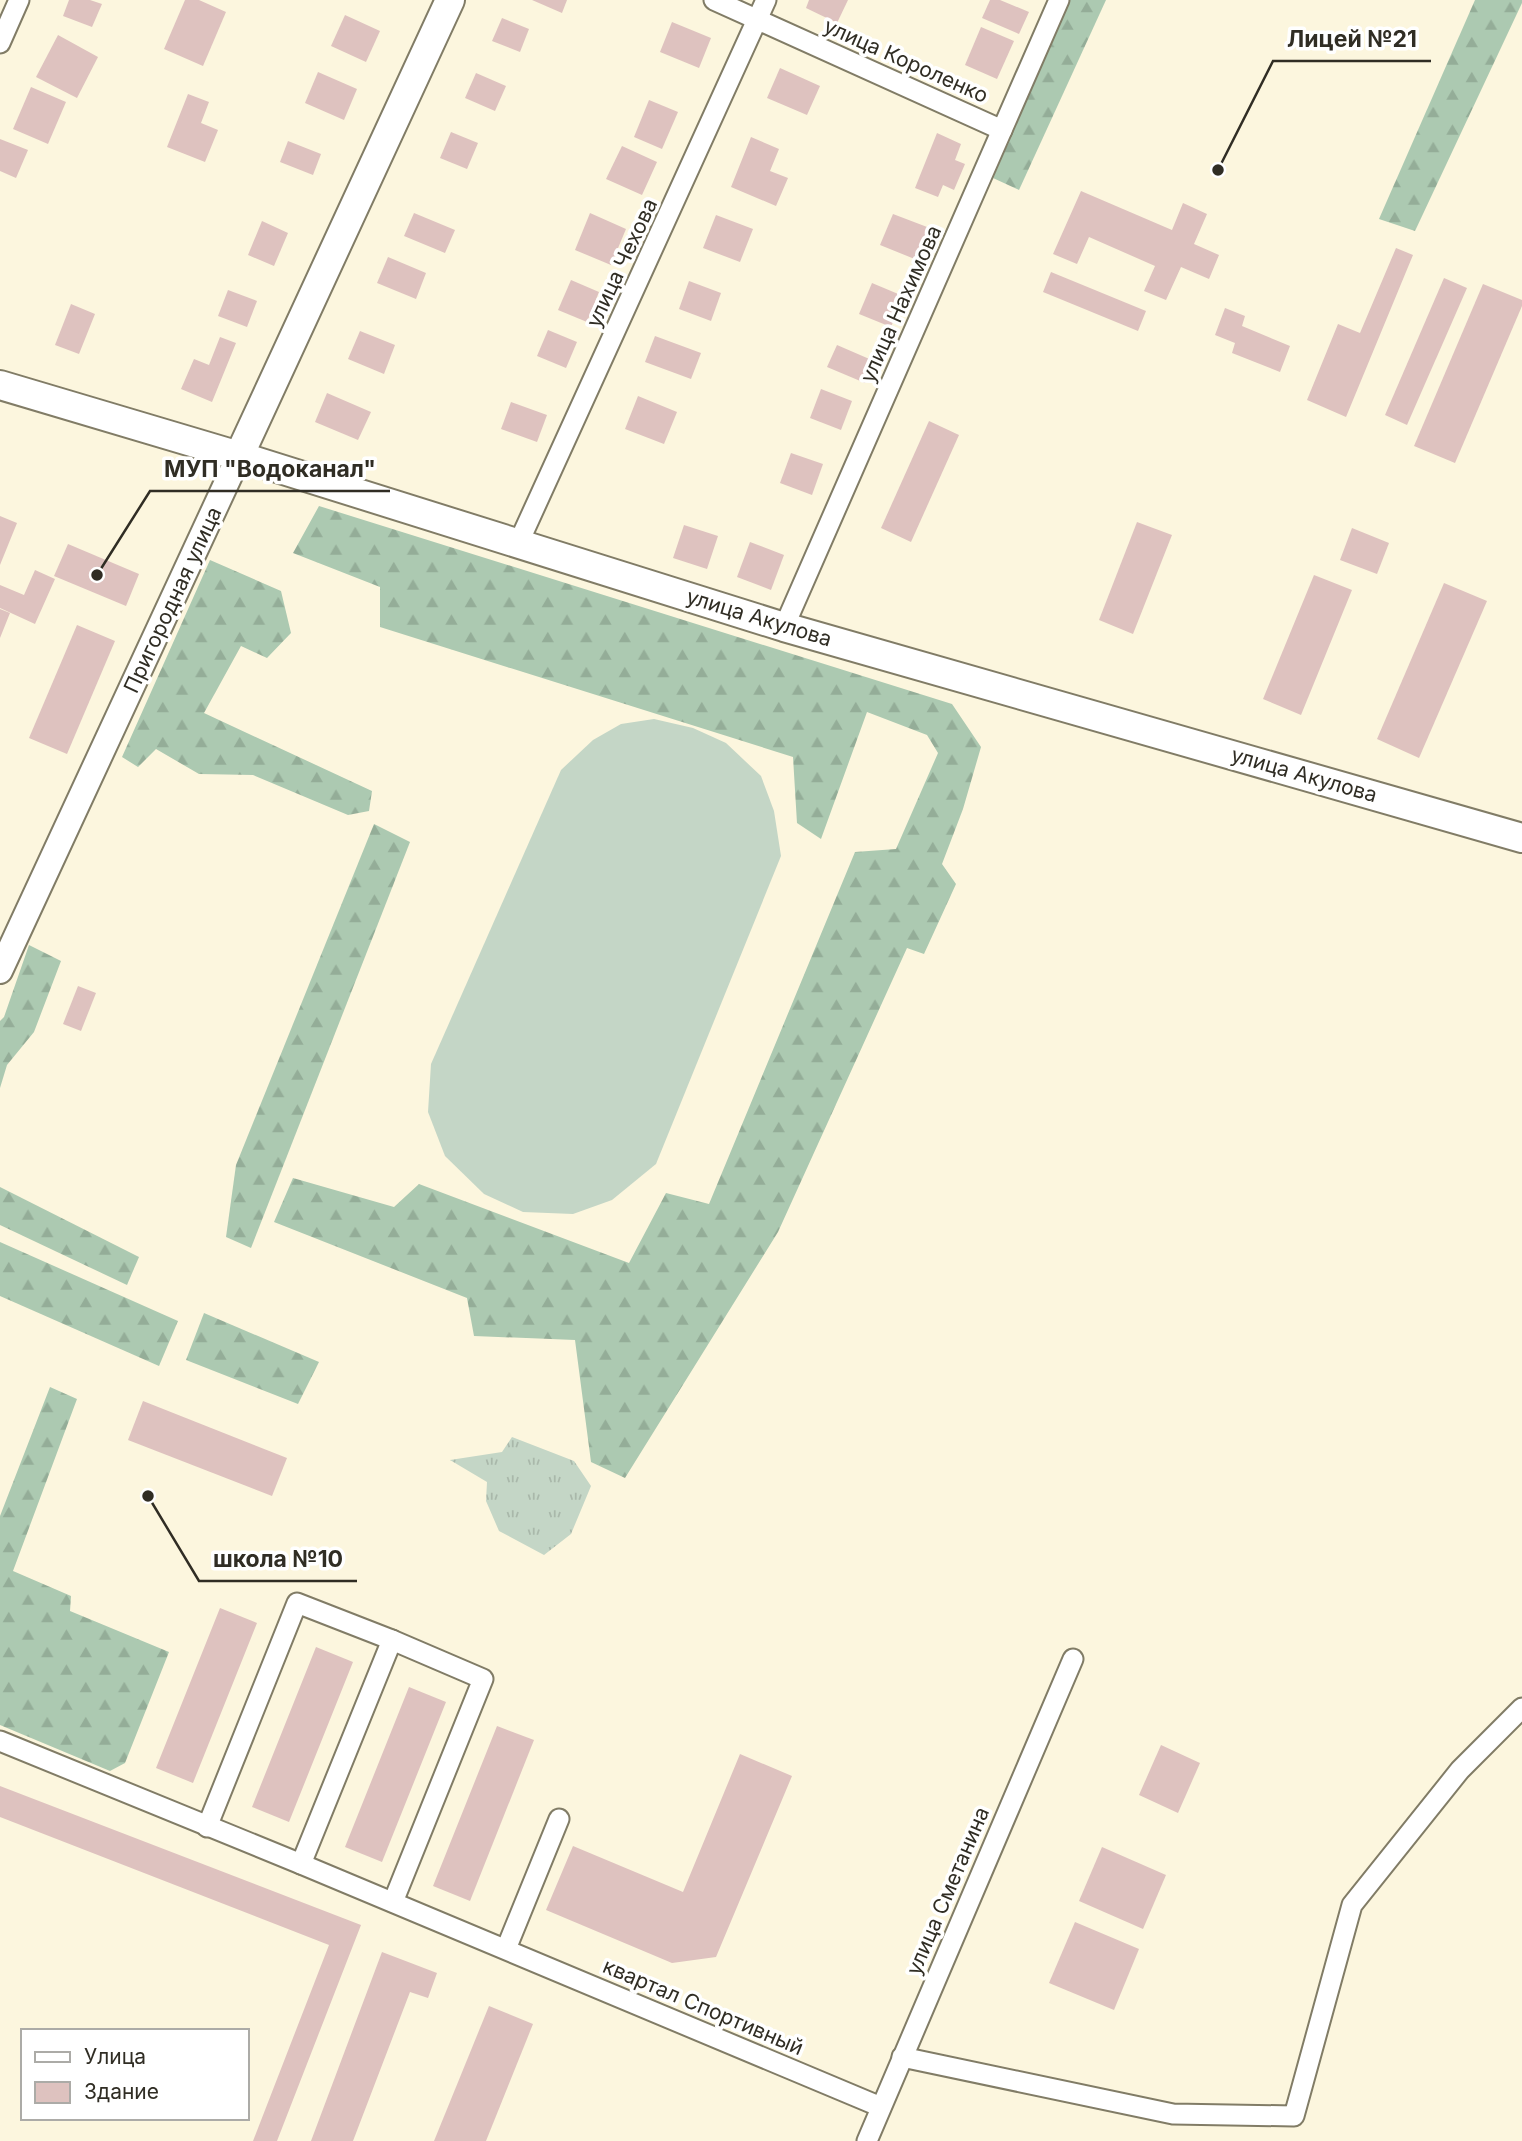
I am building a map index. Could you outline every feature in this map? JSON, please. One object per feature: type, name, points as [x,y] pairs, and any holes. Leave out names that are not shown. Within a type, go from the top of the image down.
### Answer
[{"type":"main road","name":"Пригородная улица","points":[[239,456],[450,0]]},
{"type":"main road","name":"улица Акулова","points":[[0,385],[239,456],[784,626],[1522,838]]},
{"type":"street","points":[[0,43],[19,0]]},
{"type":"street","name":"улица Короленко","points":[[714,0],[1002,130]]},
{"type":"street","name":"улица Чехова","points":[[518,544],[766,0]]},
{"type":"street","name":"улица Нахимова","points":[[784,626],[1059,0]]},
{"type":"street","name":"Пригородная улица","points":[[0,971],[7,938],[239,456]]},
{"type":"street","points":[[207,1828],[297,1603],[392,1640],[483,1679],[393,1902]]},
{"type":"street","points":[[302,1864],[392,1640]]},
{"type":"street","name":"улица Сметанина","points":[[867,2141],[1073,1659]]},
{"type":"street","points":[[902,2057],[1173,2115],[1294,2116],[1352,1905],[1460,1770],[1522,1708]]},
{"type":"street","name":"квартал Спортивный","points":[[0,1741],[207,1828],[302,1864],[881,2107]]},
{"type":"street","points":[[506,1950],[559,1819]]},
{"type":"green space","points":[[1069,0],[1106,0],[1019,190],[993,178]]},
{"type":"green space","points":[[1475,0],[1522,0],[1522,3],[1415,231],[1379,219]]},
{"type":"green space","points":[[319,506],[952,704],[981,747],[963,809],[942,864],[956,884],[924,954],[907,948],[778,1232],[625,1478],[591,1462],[575,1340],[474,1336],[467,1298],[274,1222],[293,1178],[394,1207],[419,1184],[629,1263],[666,1193],[709,1204],[855,852],[896,849],[938,753],[927,735],[867,712],[821,839],[797,823],[793,757],[380,627],[380,587],[293,553]]},
{"type":"green space","points":[[210,560],[281,591],[291,633],[267,658],[241,646],[204,713],[372,791],[369,811],[348,815],[253,775],[199,774],[156,749],[138,767],[122,757]]},
{"type":"green space","points":[[654,719],[693,728],[726,743],[761,776],[774,811],[781,856],[656,1164],[612,1200],[573,1214],[523,1212],[484,1194],[445,1156],[428,1112],[431,1064],[561,770],[593,740],[621,724]]},
{"type":"green space","points":[[374,824],[410,842],[251,1248],[226,1237],[236,1165]]},
{"type":"green space","points":[[29,945],[61,961],[34,1032],[7,1065],[0,1088],[0,1021],[4,1017]]},
{"type":"green space","points":[[0,1187],[139,1257],[127,1285],[0,1225]]},
{"type":"green space","points":[[0,1242],[178,1321],[159,1366],[0,1296]]},
{"type":"green space","points":[[204,1313],[319,1362],[298,1404],[186,1360]]},
{"type":"green space","points":[[50,1387],[77,1399],[13,1571],[71,1596],[70,1611],[169,1652],[125,1763],[110,1771],[0,1725],[0,1516]]},
{"type":"green space","points":[[512,1437],[574,1461],[591,1486],[571,1534],[544,1555],[499,1531],[486,1501],[487,1482],[450,1460],[502,1452]]},
{"type":"building","points":[[69,0],[90,0],[102,4],[92,27],[63,16]]},
{"type":"building","points":[[185,0],[199,0],[226,12],[203,66],[164,49]]},
{"type":"building","points":[[532,0],[567,0],[562,13]]},
{"type":"building","points":[[809,0],[848,0],[837,23],[806,8]]},
{"type":"building","points":[[990,0],[1000,0],[1029,12],[1019,34],[982,18]]},
{"type":"building","points":[[345,15],[380,31],[366,62],[331,46]]},
{"type":"building","points":[[502,18],[529,29],[520,52],[492,41]]},
{"type":"building","points":[[672,22],[711,38],[699,68],[660,52]]},
{"type":"building","points":[[981,27],[1014,41],[997,79],[965,65]]},
{"type":"building","points":[[58,35],[98,57],[77,98],[36,77]]},
{"type":"building","points":[[780,68],[820,86],[807,115],[767,98]]},
{"type":"building","points":[[318,72],[357,89],[344,120],[305,103]]},
{"type":"building","points":[[476,73],[506,86],[495,111],[465,98]]},
{"type":"building","points":[[31,87],[66,102],[48,144],[13,129]]},
{"type":"building","points":[[188,94],[209,102],[201,123],[218,130],[205,162],[167,147]]},
{"type":"building","points":[[649,100],[678,112],[662,149],[634,137]]},
{"type":"building","points":[[451,132],[478,143],[467,169],[440,158]]},
{"type":"building","points":[[937,133],[961,144],[955,160],[965,164],[954,190],[943,185],[938,197],[915,188]]},
{"type":"building","points":[[751,137],[779,149],[770,171],[788,178],[776,206],[731,187]]},
{"type":"building","points":[[0,139],[28,150],[16,178],[0,171]]},
{"type":"building","points":[[288,141],[321,154],[313,175],[280,162]]},
{"type":"building","points":[[622,146],[657,162],[642,195],[606,179]]},
{"type":"building","points":[[1081,191],[1172,230],[1183,203],[1207,214],[1194,244],[1219,255],[1209,279],[1181,267],[1166,300],[1144,291],[1155,266],[1089,237],[1077,264],[1053,254]]},
{"type":"building","points":[[414,213],[455,230],[445,253],[404,236]]},
{"type":"building","points":[[590,213],[626,229],[611,265],[575,250]]},
{"type":"building","points":[[893,214],[935,230],[922,262],[880,245]]},
{"type":"building","points":[[716,215],[753,229],[740,262],[703,248]]},
{"type":"building","points":[[262,221],[288,233],[274,266],[248,255]]},
{"type":"building","points":[[1396,248],[1413,255],[1346,417],[1307,400],[1338,324],[1360,333]]},
{"type":"building","points":[[388,257],[426,273],[416,299],[377,283]]},
{"type":"building","points":[[1051,272],[1146,311],[1138,331],[1043,292]]},
{"type":"building","points":[[1444,278],[1467,288],[1407,425],[1385,415]]},
{"type":"building","points":[[571,280],[599,292],[587,322],[558,310]]},
{"type":"building","points":[[689,281],[721,293],[711,321],[679,309]]},
{"type":"building","points":[[872,283],[903,296],[891,327],[859,314]]},
{"type":"building","points":[[1483,284],[1522,300],[1522,306],[1455,463],[1414,446]]},
{"type":"building","points":[[228,290],[257,301],[247,327],[218,316]]},
{"type":"building","points":[[71,304],[95,314],[79,354],[55,345]]},
{"type":"building","points":[[1225,308],[1245,316],[1242,326],[1290,346],[1280,372],[1232,353],[1235,343],[1215,335]]},
{"type":"building","points":[[548,330],[577,342],[566,368],[537,356]]},
{"type":"building","points":[[360,331],[395,345],[384,374],[348,359]]},
{"type":"building","points":[[655,336],[701,353],[691,379],[645,362]]},
{"type":"building","points":[[220,337],[236,343],[212,402],[181,389],[194,359],[209,365]]},
{"type":"building","points":[[837,345],[874,361],[865,383],[827,367]]},
{"type":"building","points":[[821,389],[852,401],[841,430],[810,418]]},
{"type":"building","points":[[327,393],[371,412],[358,440],[315,422]]},
{"type":"building","points":[[638,396],[677,412],[664,444],[625,429]]},
{"type":"building","points":[[511,402],[547,415],[537,442],[501,429]]},
{"type":"building","points":[[929,421],[959,435],[911,542],[881,528]]},
{"type":"building","points":[[791,453],[823,464],[812,495],[780,483]]},
{"type":"building","points":[[0,516],[17,523],[0,565]]},
{"type":"building","points":[[1137,522],[1172,535],[1133,634],[1099,620]]},
{"type":"building","points":[[684,525],[718,536],[707,569],[673,558]]},
{"type":"building","points":[[1352,528],[1389,543],[1377,574],[1340,560]]},
{"type":"building","points":[[750,542],[784,555],[771,590],[737,577]]},
{"type":"building","points":[[68,544],[139,574],[126,606],[54,576]]},
{"type":"building","points":[[35,570],[55,579],[35,624],[0,608],[0,585],[24,595]]},
{"type":"building","points":[[1314,575],[1352,590],[1301,715],[1263,699]]},
{"type":"building","points":[[1444,583],[1487,601],[1419,758],[1377,739]]},
{"type":"building","points":[[0,609],[10,613],[0,638]]},
{"type":"building","points":[[77,625],[115,641],[67,754],[29,738]]},
{"type":"building","points":[[78,986],[96,993],[81,1031],[63,1024]]},
{"type":"building","points":[[143,1401],[287,1458],[272,1496],[128,1440]]},
{"type":"building","points":[[220,1608],[257,1623],[193,1783],[156,1768]]},
{"type":"building","points":[[316,1647],[353,1662],[289,1822],[252,1807]]},
{"type":"building","points":[[409,1687],[446,1702],[382,1862],[345,1847]]},
{"type":"building","points":[[497,1726],[534,1740],[470,1901],[433,1886]]},
{"type":"building","points":[[1161,1745],[1200,1763],[1178,1813],[1139,1795]]},
{"type":"building","points":[[740,1754],[792,1776],[716,1957],[672,1963],[546,1910],[573,1846],[683,1892]]},
{"type":"building","points":[[0,1786],[361,1925],[277,2141],[253,2141],[329,1945],[0,1817]]},
{"type":"building","points":[[1102,1847],[1166,1875],[1143,1929],[1079,1901]]},
{"type":"building","points":[[1075,1922],[1139,1949],[1114,2010],[1049,1983]]},
{"type":"building","points":[[382,1952],[437,1973],[428,1998],[410,1992],[353,2141],[311,2141]]},
{"type":"building","points":[[489,2006],[533,2024],[486,2141],[434,2141]]},
{"type":"place","name":"Лицей №21","points":[[1218,170]]},
{"type":"place","name":"МУП \"Водоканал\"","points":[[97,575]]},
{"type":"place","name":"школа №10","points":[[148,1496]]}]
